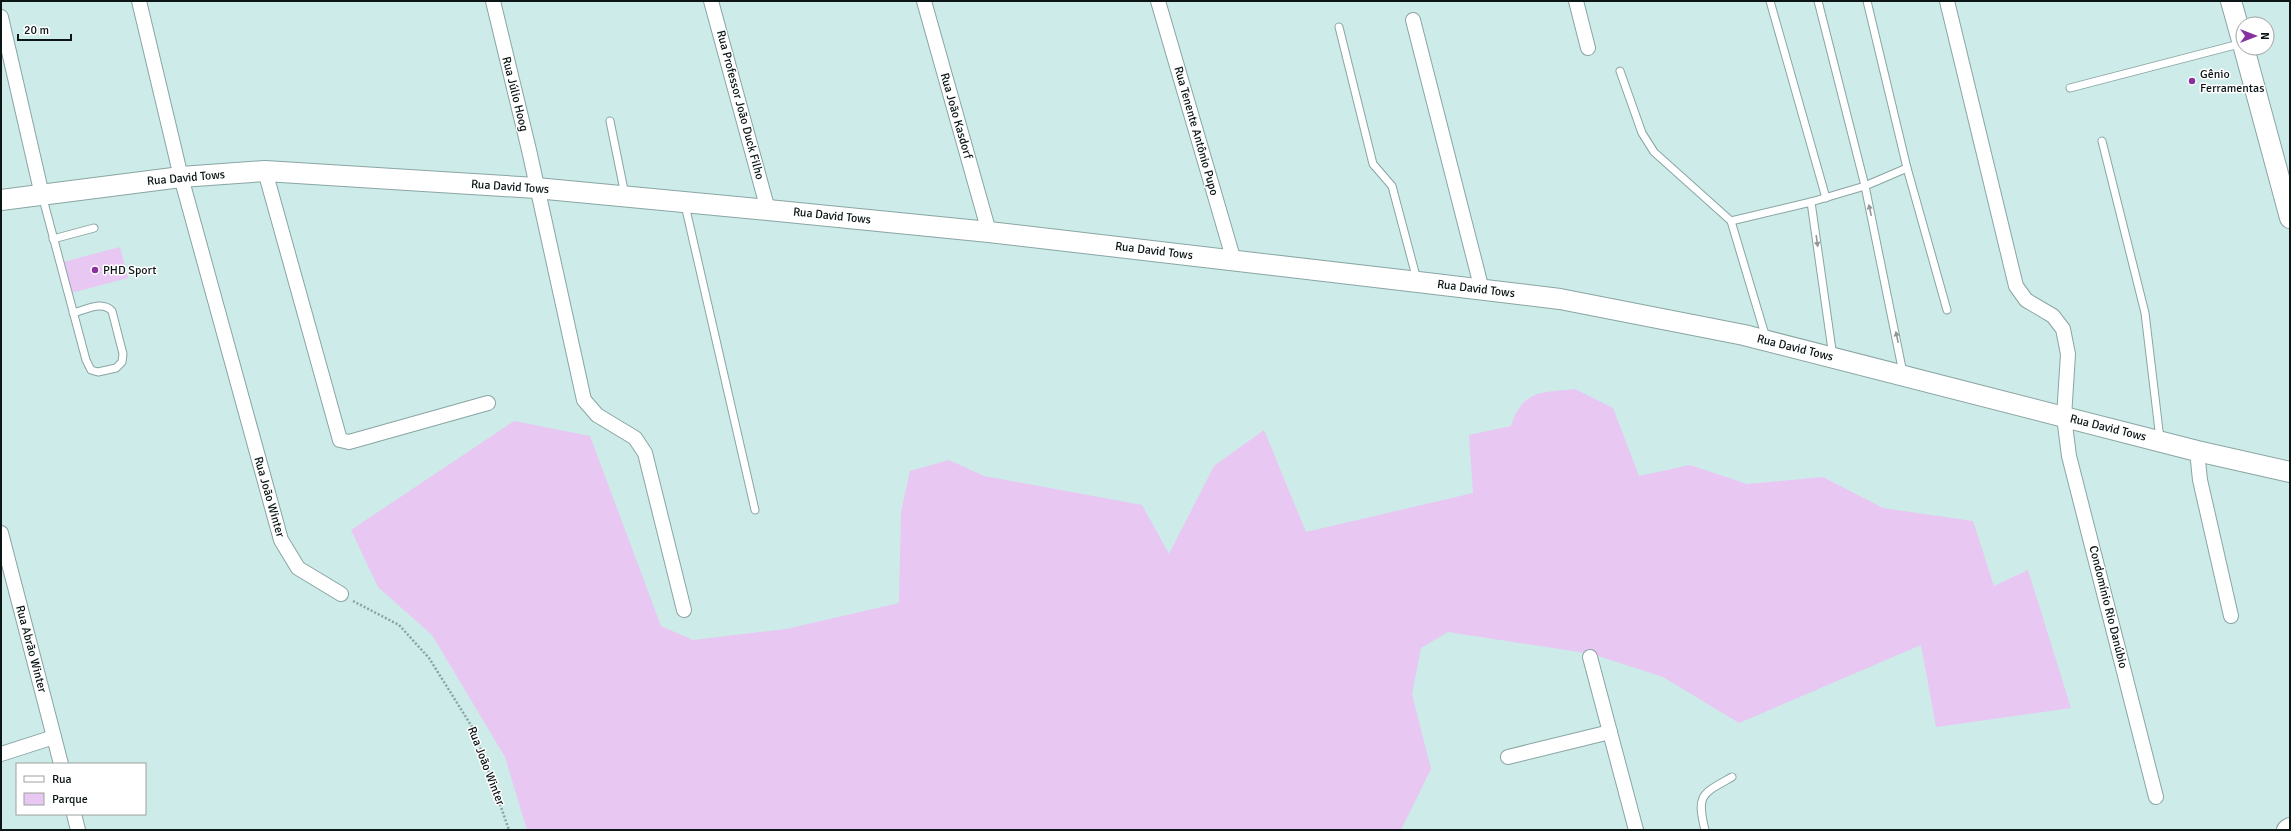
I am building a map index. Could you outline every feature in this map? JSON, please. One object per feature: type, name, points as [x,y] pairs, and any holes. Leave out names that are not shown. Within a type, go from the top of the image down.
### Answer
[{"type":"street","name":"Rua João Winter","points":[[139,1],[181,177],[281,540],[298,568],[341,594]]},
{"type":"street","name":"Rua Júlio Hoog","points":[[493,1],[584,400],[597,415],[635,438],[645,453],[684,610]]},
{"type":"street","name":"Rua Professor João Duck Filho","points":[[711,1],[768,210]]},
{"type":"street","name":"Rua João Kasdorf","points":[[924,1],[989,232]]},
{"type":"street","name":"Rua Tenente Antônio Pupo","points":[[1158,1],[1234,261]]},
{"type":"street","points":[[1576,1],[1588,48]]},
{"type":"street","name":"Condomínio Rio Danúbio","points":[[1947,1],[2016,286],[2026,300],[2053,316],[2063,329],[2068,354],[2064,417],[2069,456],[2156,797]]},
{"type":"street","points":[[2231,1],[2235,16]]},
{"type":"street","points":[[1,17],[42,195]]},
{"type":"street","points":[[1413,20],[1482,290]]},
{"type":"street","points":[[2246,56],[2290,218]]},
{"type":"street","name":"Rua David Tows","points":[[1,200],[181,177],[265,171],[536,188],[685,202],[989,232],[1418,282],[1560,299],[1766,340],[2197,451],[2290,472]]},
{"type":"street","points":[[265,171],[337,437],[340,440],[349,442],[488,403]]},
{"type":"street","points":[[2197,451],[2200,480],[2231,616]]},
{"type":"street","name":"Rua Abrão Winter","points":[[1,533],[61,763]]},
{"type":"street","points":[[1590,657],[1636,830]]},
{"type":"street","points":[[1508,758],[1610,732]]},
{"type":"street","points":[[1,754],[54,737]]},
{"type":"street","points":[[74,815],[78,830]]},
{"type":"lane","points":[[1770,1],[1826,198]]},
{"type":"lane","points":[[1818,1],[1865,186],[1903,376]]},
{"type":"lane","points":[[1867,1],[1907,168],[1947,310]]},
{"type":"lane","points":[[1339,27],[1373,164],[1392,186],[1418,282]]},
{"type":"lane","points":[[2070,88],[2235,46]]},
{"type":"lane","points":[[1620,71],[1642,133],[1654,152],[1731,220],[1766,340]]},
{"type":"lane","points":[[610,121],[626,197]]},
{"type":"lane","points":[[2102,141],[2145,313],[2160,441]]},
{"type":"lane","points":[[1731,220],[1826,198],[1865,186],[1907,168]]},
{"type":"lane","points":[[42,195],[73,313],[90,370],[98,372],[116,368],[122,362],[123,354],[112,311],[107,306],[101,305],[73,313]]},
{"type":"lane","points":[[685,202],[755,510]]},
{"type":"lane","points":[[1811,202],[1833,357]]},
{"type":"lane","points":[[53,238],[94,228]]},
{"type":"lane","points":[[1705,830],[1701,813],[1701,800],[1707,791],[1732,777]]},
{"type":"path","name":"Rua João Winter","points":[[341,594],[399,625],[429,658],[474,730],[509,830]]},
{"type":"green space","name":"PHD Sport","points":[[120,247],[128,278],[71,293],[63,262]]},
{"type":"green space","points":[[1575,389],[1613,408],[1639,476],[1690,465],[1747,484],[1823,477],[1883,508],[1973,521],[1994,586],[2028,570],[2071,708],[1936,727],[1921,645],[1739,723],[1663,677],[1592,654],[1448,632],[1421,648],[1412,694],[1431,769],[1401,830],[527,830],[505,757],[432,635],[378,587],[351,530],[514,421],[590,436],[661,626],[693,640],[786,629],[899,603],[901,512],[910,471],[949,460],[984,476],[1142,505],[1169,554],[1214,466],[1264,430],[1306,532],[1473,493],[1469,435],[1511,426],[1521,405],[1535,395],[1552,391]]},
{"type":"place","name":"Gênio Ferramentas","points":[[2192,81]]},
{"type":"place","name":"PHD Sport","points":[[95,270]]}]
